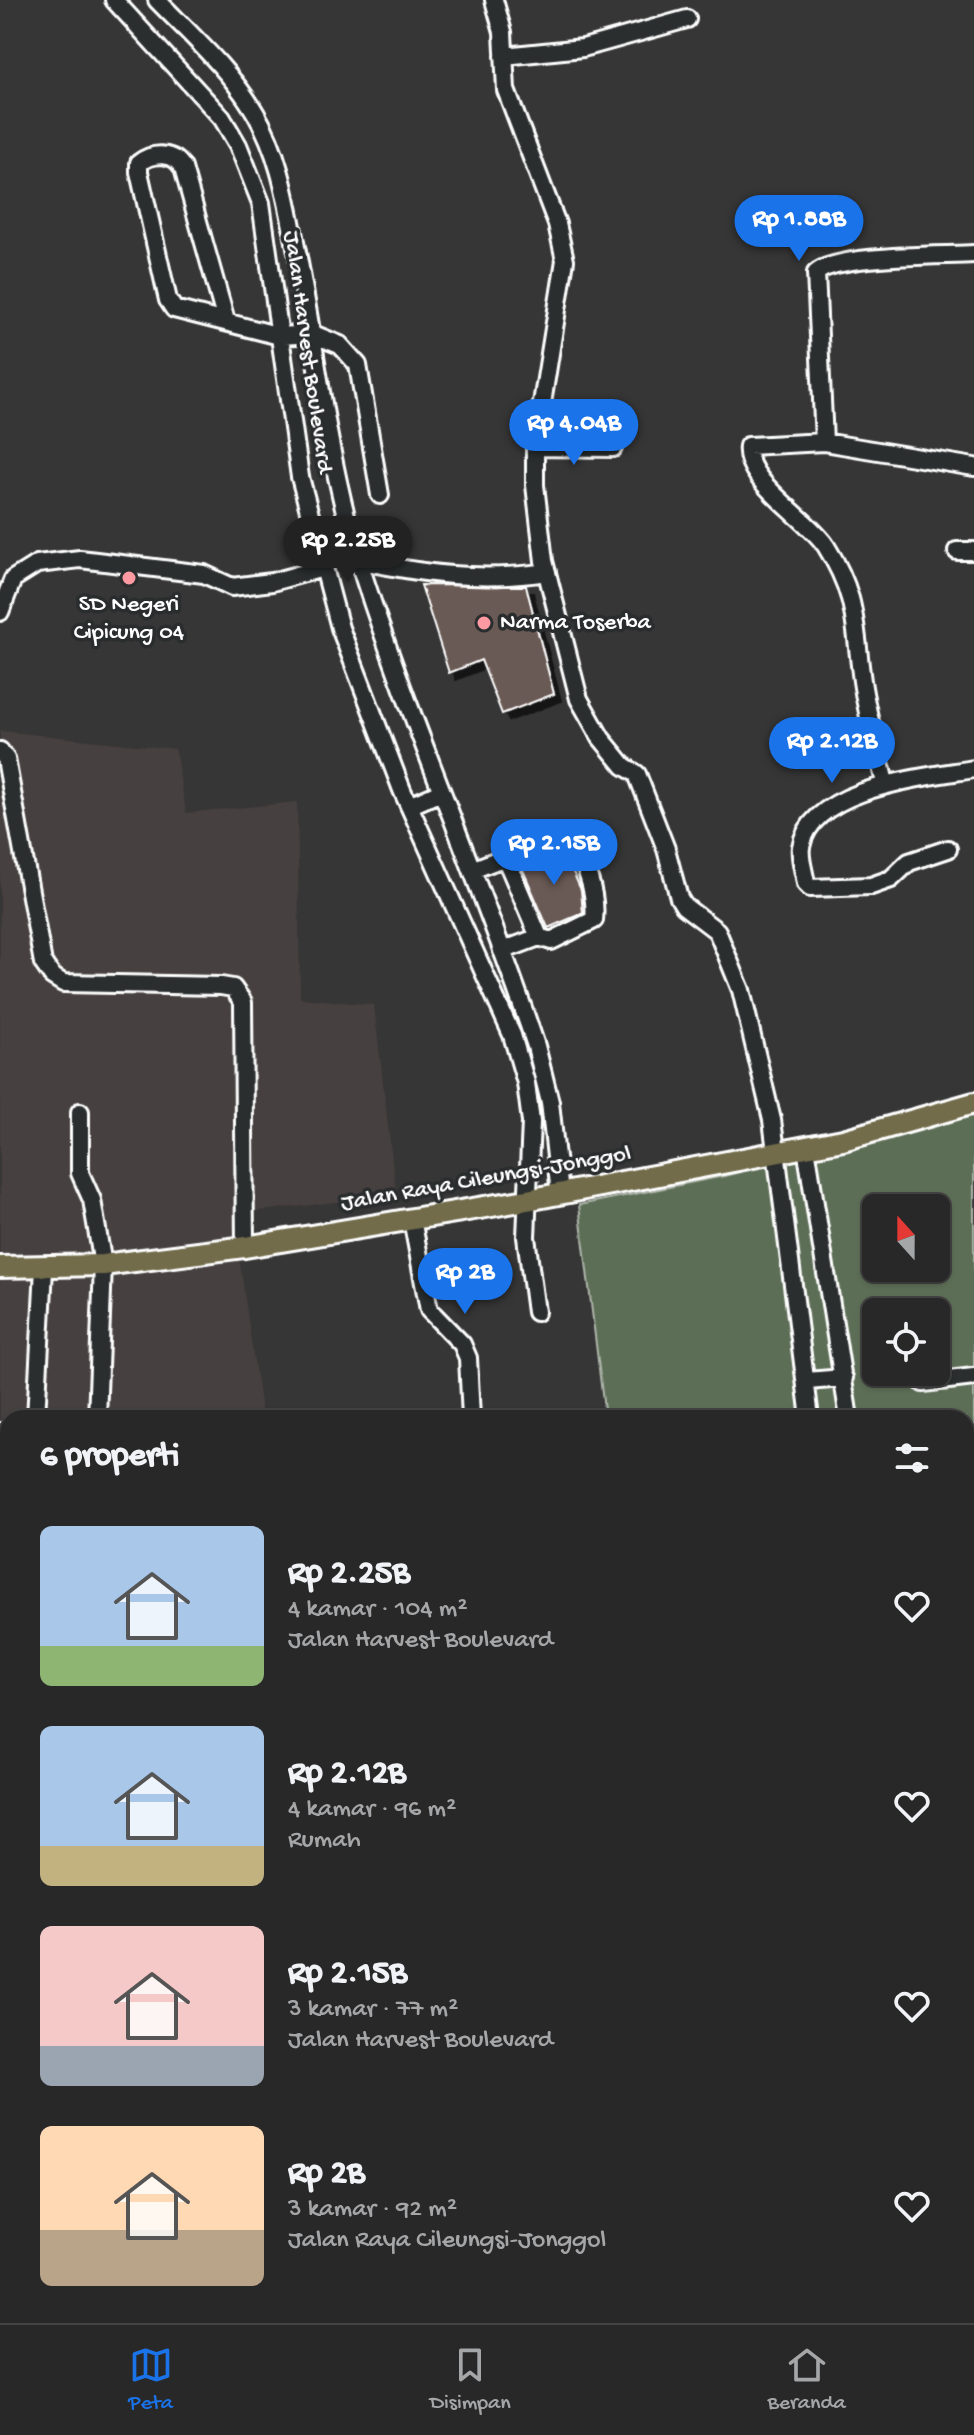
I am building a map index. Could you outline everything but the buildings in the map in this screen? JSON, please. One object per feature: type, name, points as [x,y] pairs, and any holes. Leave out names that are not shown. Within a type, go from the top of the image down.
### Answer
[{"type":"main road","name":"Jalan Raya Cileungsi-Jonggol","points":[[0,1267],[103,1265],[245,1247],[527,1200],[843,1140],[974,1103]]},
{"type":"street","name":"Jalan Harvest Boulevard","points":[[114,0],[215,109],[238,145],[261,203],[300,477],[340,628],[409,806],[517,1050],[531,1122],[526,1237],[536,1312]]},
{"type":"street","name":"Jalan Harvest Boulevard","points":[[157,0],[220,65],[257,114],[277,159],[313,334],[332,457],[358,560],[536,1046],[550,1102],[560,1194]]},
{"type":"street","points":[[494,0],[502,24],[506,90],[557,224],[565,260],[535,447],[535,485],[547,572],[579,699],[601,738],[640,780],[679,898],[722,938],[754,1040],[777,1153],[780,1200],[809,1410]]},
{"type":"street","points":[[504,56],[583,48],[687,19]]},
{"type":"street","points":[[226,321],[180,163],[167,156],[147,157],[139,163],[139,172],[168,300],[174,309],[280,336],[313,334],[340,345],[358,365],[380,495]]},
{"type":"street","points":[[824,442],[816,273],[824,266],[852,261],[974,254]]},
{"type":"street","points":[[885,783],[862,682],[854,603],[843,575],[823,541],[753,469],[747,452],[752,444],[824,442],[974,467]]},
{"type":"street","points":[[535,447],[613,448]]},
{"type":"street","points":[[0,612],[13,579],[37,564],[80,559],[204,574],[232,587],[272,582],[323,568]]},
{"type":"street","points":[[358,560],[424,575],[510,577],[547,572]]},
{"type":"street","points":[[0,751],[6,759],[43,963],[52,976],[63,983],[221,986],[239,993],[243,1017],[245,1247]]},
{"type":"street","points":[[948,849],[909,862],[891,879],[871,886],[810,888],[806,884],[801,847],[810,829],[828,811],[885,783],[974,769]]},
{"type":"street","points":[[409,806],[441,792]]},
{"type":"street","points":[[472,870],[553,838],[566,838],[577,849],[596,905],[594,920],[551,941],[539,937],[502,951]]},
{"type":"street","points":[[505,857],[539,937]]},
{"type":"street","points":[[80,1112],[80,1173],[92,1200],[103,1265],[97,1410]]},
{"type":"street","points":[[806,1147],[848,1410]]},
{"type":"street","points":[[412,1219],[429,1310],[462,1344],[468,1358],[471,1410]]},
{"type":"street","points":[[36,1410],[44,1268]]},
{"type":"street","points":[[950,1380],[974,1377]]},
{"type":"street","points":[[807,1381],[844,1378]]},
{"type":"shaded area","points":[[0,731],[175,749],[186,813],[297,802],[300,998],[374,1005],[396,1195],[233,1214],[261,1410],[0,1410]]},
{"type":"green space","points":[[974,1114],[974,1410],[604,1410],[579,1205],[724,1176]]},
{"type":"place","name":"SD Negeri Cipicung 04","points":[[129,578]]},
{"type":"place","name":"Narma Toserba","points":[[484,623]]}]
